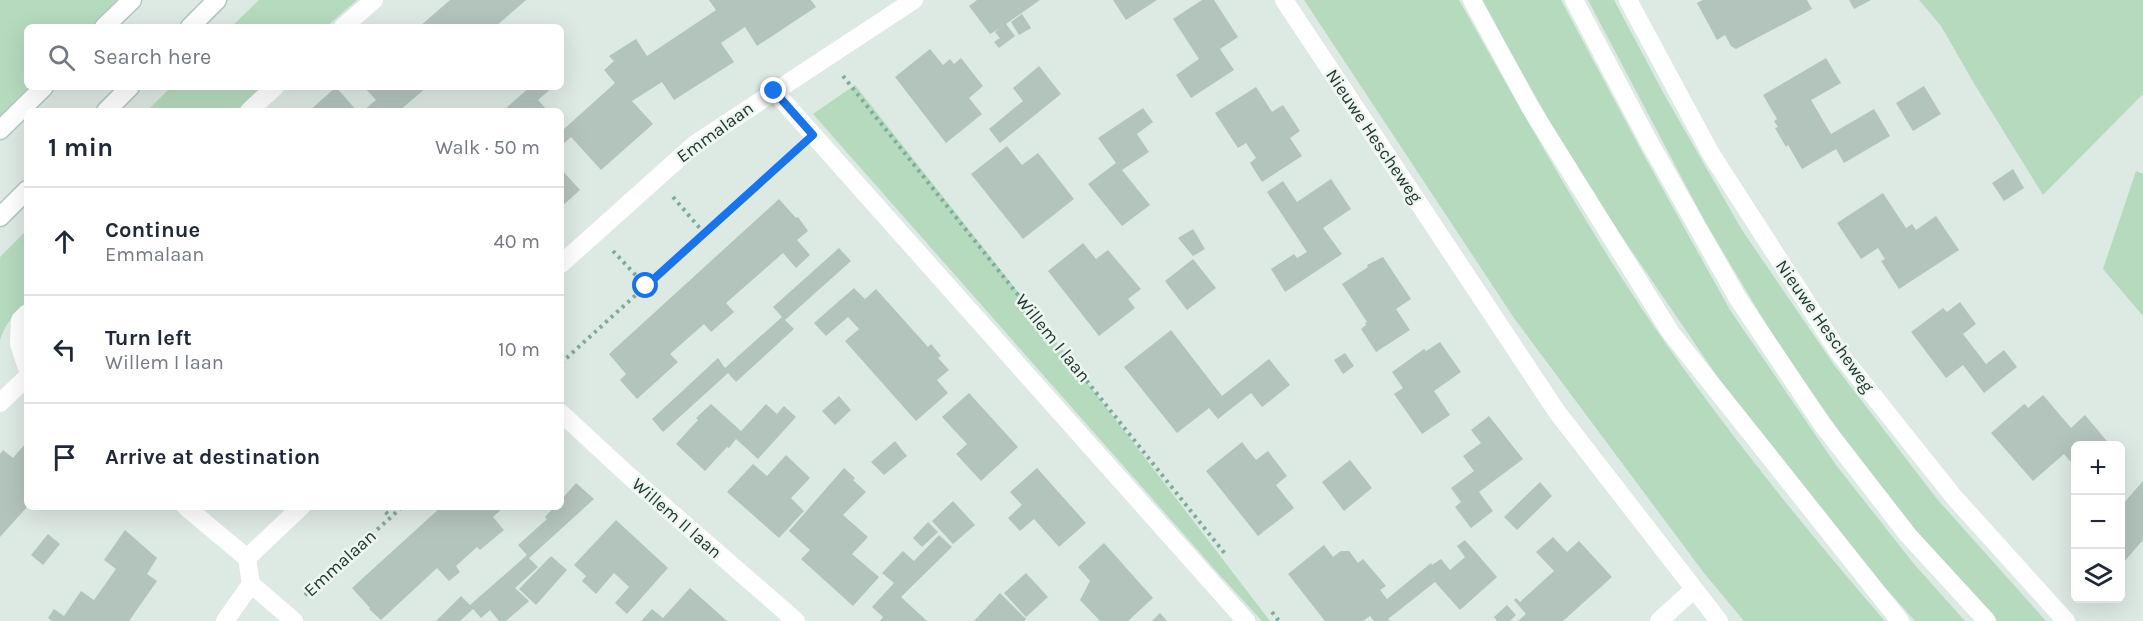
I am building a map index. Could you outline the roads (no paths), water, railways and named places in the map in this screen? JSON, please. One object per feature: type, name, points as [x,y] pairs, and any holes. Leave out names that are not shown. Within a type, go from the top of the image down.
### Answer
[{"type":"street","points":[[107,24],[132,0]]},
{"type":"street","points":[[193,24],[217,0]]},
{"type":"street","points":[[346,24],[374,0]]},
{"type":"street","name":"Emmalaan","points":[[564,261],[695,144],[914,0]]},
{"type":"street","name":"Nieuwe Hescheweg","points":[[1284,0],[1557,412],[1719,621]]},
{"type":"street","points":[[1472,0],[1530,107],[1671,333],[1900,621]]},
{"type":"street","points":[[1574,0],[1648,140],[1737,297],[1829,434],[1908,535],[1987,621]]},
{"type":"street","name":"Nieuwe Hescheweg","points":[[1628,0],[1711,154],[1840,354],[1954,497],[2066,621]]},
{"type":"street","points":[[0,130],[41,90]]},
{"type":"street","points":[[109,108],[127,90]]},
{"type":"street","points":[[252,108],[272,90]]},
{"type":"street","points":[[774,91],[1246,621]]},
{"type":"street","points":[[0,217],[24,193]]},
{"type":"street","points":[[24,316],[20,320],[19,344],[24,359]]},
{"type":"street","points":[[0,403],[24,380]]},
{"type":"street","name":"Willem II laan","points":[[564,416],[628,475],[796,621]]},
{"type":"street","points":[[190,510],[247,558],[251,584],[289,617]]},
{"type":"street","points":[[247,558],[298,510]]},
{"type":"street","points":[[225,621],[251,584]]},
{"type":"street","points":[[1659,621],[1693,590]]}]
